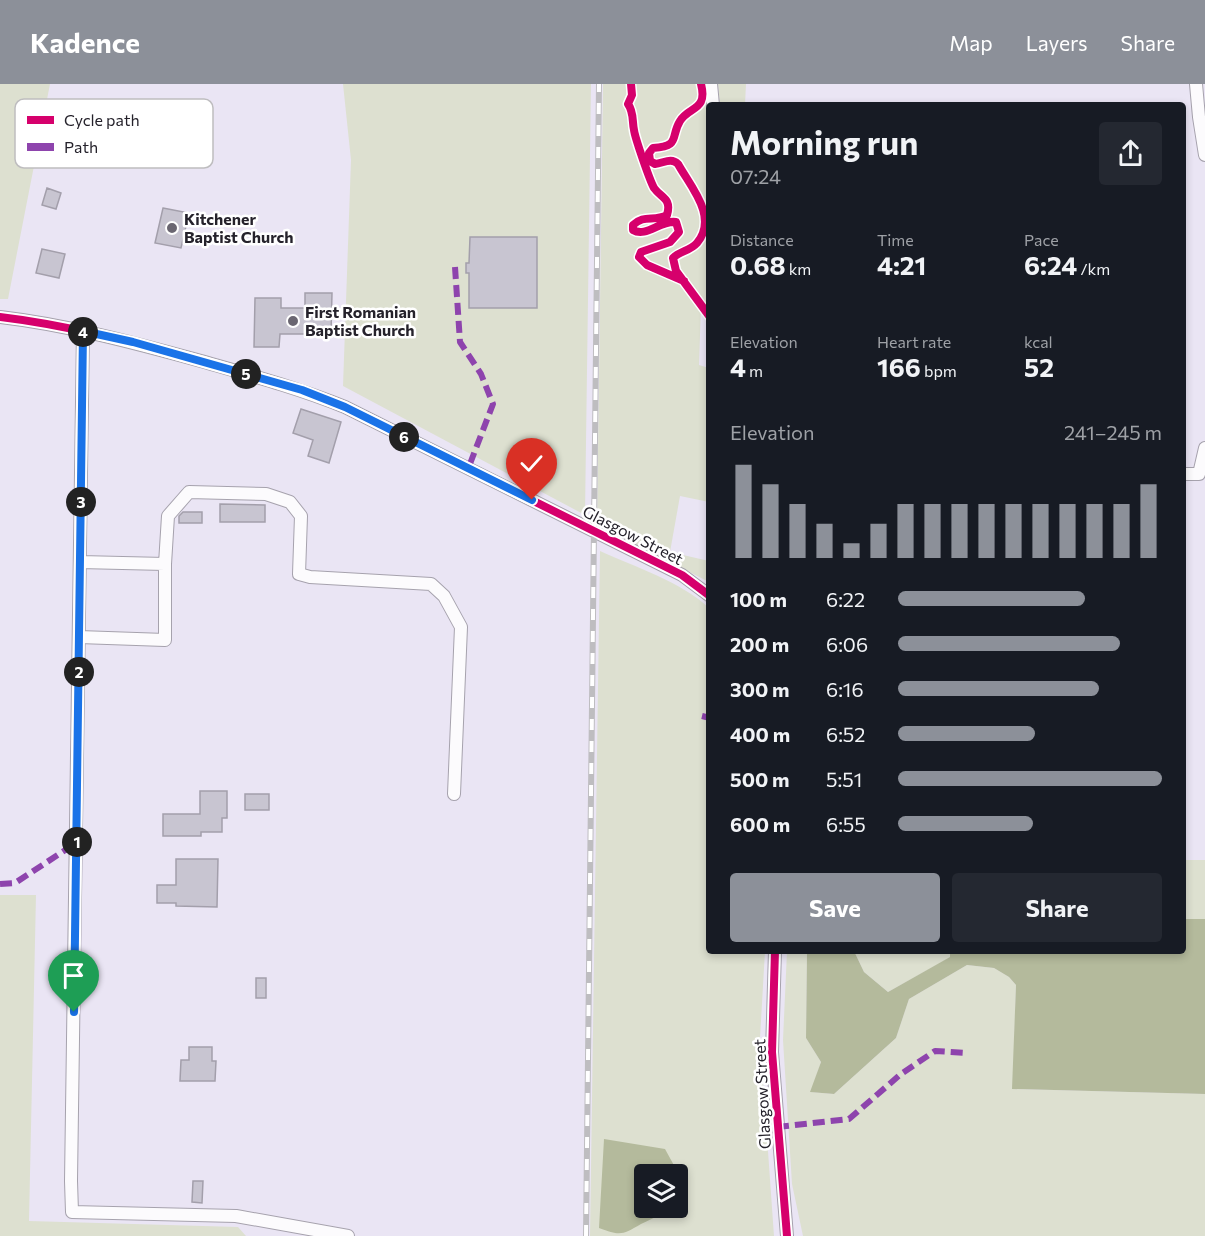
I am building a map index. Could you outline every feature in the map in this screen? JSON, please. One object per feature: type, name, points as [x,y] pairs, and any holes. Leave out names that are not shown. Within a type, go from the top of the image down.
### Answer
[{"type":"street","points":[[711,84],[713,102]]},
{"type":"street","points":[[1196,84],[1205,155]]},
{"type":"street","name":"Glasgow Street","points":[[0,317],[40,322],[133,342],[302,390],[345,407],[682,575],[706,593]]},
{"type":"street","points":[[83,331],[72,1212],[236,1216],[348,1236]]},
{"type":"street","points":[[1186,474],[1202,477],[1205,448]]},
{"type":"street","points":[[79,637],[165,640],[165,564],[168,516],[189,492],[266,494],[290,502],[301,516],[299,574],[310,577],[431,584],[444,596],[461,627],[454,794]]},
{"type":"street","points":[[80,562],[165,564]]},
{"type":"street","name":"Glasgow Street","points":[[775,954],[772,1052],[787,1236]]},
{"type":"shaded area","points":[[0,84],[50,84],[47,99],[15,99],[15,168],[34,168],[8,299],[0,299]]},
{"type":"shaded area","points":[[343,84],[591,84],[585,515],[343,386],[351,160]]},
{"type":"shaded area","points":[[603,84],[707,84],[710,102],[706,102],[706,305],[701,305],[699,365],[706,367],[706,501],[680,496],[670,552],[706,560],[706,580],[597,525]]},
{"type":"shaded area","points":[[718,84],[746,84],[745,102],[720,102]]},
{"type":"shaded area","points":[[600,551],[686,590],[706,606],[706,954],[765,954],[760,1038],[774,1236],[590,1236]]},
{"type":"shaded area","points":[[1186,860],[1205,860],[1205,919],[1186,919]]},
{"type":"shaded area","points":[[0,895],[36,895],[29,1221],[238,1227],[246,1236],[0,1236]]},
{"type":"shaded area","points":[[1186,919],[1205,919],[1205,1094],[1012,1089],[1016,985],[1009,977],[994,968],[967,965],[909,999],[896,1038],[834,1094],[810,1092],[821,1062],[806,1038],[807,954],[855,954],[864,972],[888,992],[950,957],[950,954],[1186,954]]},
{"type":"shaded area","points":[[787,954],[807,954],[806,1038],[821,1062],[811,1092],[834,1094],[896,1038],[909,999],[967,965],[994,968],[1009,977],[1016,985],[1013,1089],[1205,1094],[1205,1236],[803,1236],[792,1184],[783,1040]]},
{"type":"shaded area","points":[[855,954],[950,954],[951,957],[888,992],[864,972]]},
{"type":"shaded area","points":[[604,1139],[665,1149],[673,1164],[634,1164],[634,1218],[654,1218],[621,1233],[599,1228]]},
{"type":"building","points":[[47,188],[61,193],[56,209],[42,205]]},
{"type":"building","name":"Kitchener Baptist Church","points":[[163,208],[189,213],[181,248],[155,243]]},
{"type":"building","points":[[470,237],[537,237],[537,308],[469,308],[469,273],[466,273],[466,263],[469,263]]},
{"type":"building","points":[[42,249],[65,254],[59,278],[36,273]]},
{"type":"building","name":"First Romanian Baptist Church","points":[[305,293],[332,293],[331,334],[280,334],[279,347],[254,347],[255,298],[281,298],[281,308],[305,308]]},
{"type":"building","points":[[301,409],[341,422],[329,463],[308,456],[313,440],[293,433]]},
{"type":"building","points":[[220,504],[265,505],[265,522],[220,522]]},
{"type":"building","points":[[183,512],[202,512],[202,523],[179,523],[179,516]]},
{"type":"building","points":[[200,791],[227,791],[227,818],[222,818],[222,832],[201,832],[201,836],[163,836],[163,814],[200,814]]},
{"type":"building","points":[[245,794],[269,794],[269,810],[245,810]]},
{"type":"building","points":[[176,859],[218,859],[217,907],[157,903],[157,885],[176,885]]},
{"type":"building","points":[[256,978],[266,978],[266,998],[256,998]]},
{"type":"building","points":[[189,1047],[212,1047],[212,1061],[216,1061],[215,1081],[180,1081],[181,1060],[189,1060]]},
{"type":"building","points":[[193,1181],[203,1181],[202,1203],[192,1202]]},
{"type":"railway","points":[[586,1236],[599,84]]},
{"type":"marked path","points":[[455,267],[460,342],[481,374],[493,404],[468,469]]},
{"type":"marked path","points":[[702,716],[706,717]]},
{"type":"marked path","points":[[0,884],[15,883],[76,843]]},
{"type":"marked path","points":[[777,1127],[849,1119],[901,1074],[935,1051],[968,1053]]},
{"type":"cycle path","points":[[631,84],[632,95],[628,104],[637,141],[652,184],[668,205],[667,215],[641,220],[633,225],[633,230],[643,232],[676,222],[679,232],[670,242],[641,252],[639,257],[647,265],[684,281]]},
{"type":"cycle path","points":[[701,84],[700,104],[680,121],[671,143],[653,148],[649,153],[650,161],[655,164],[670,161],[678,164],[704,212],[703,233],[697,243],[673,258],[676,271],[706,312]]},
{"type":"cycle path","points":[[0,317],[76,330],[201,361],[274,382],[345,407],[682,575],[706,593]]},
{"type":"cycle path","points":[[775,954],[772,1052],[787,1236]]},
{"type":"place","name":"Kitchener Baptist Church","points":[[172,228]]},
{"type":"place","name":"First Romanian Baptist Church","points":[[293,321]]},
{"type":"route","points":[[74,1012],[83,331],[133,342],[302,390],[345,407],[532,500]]}]
